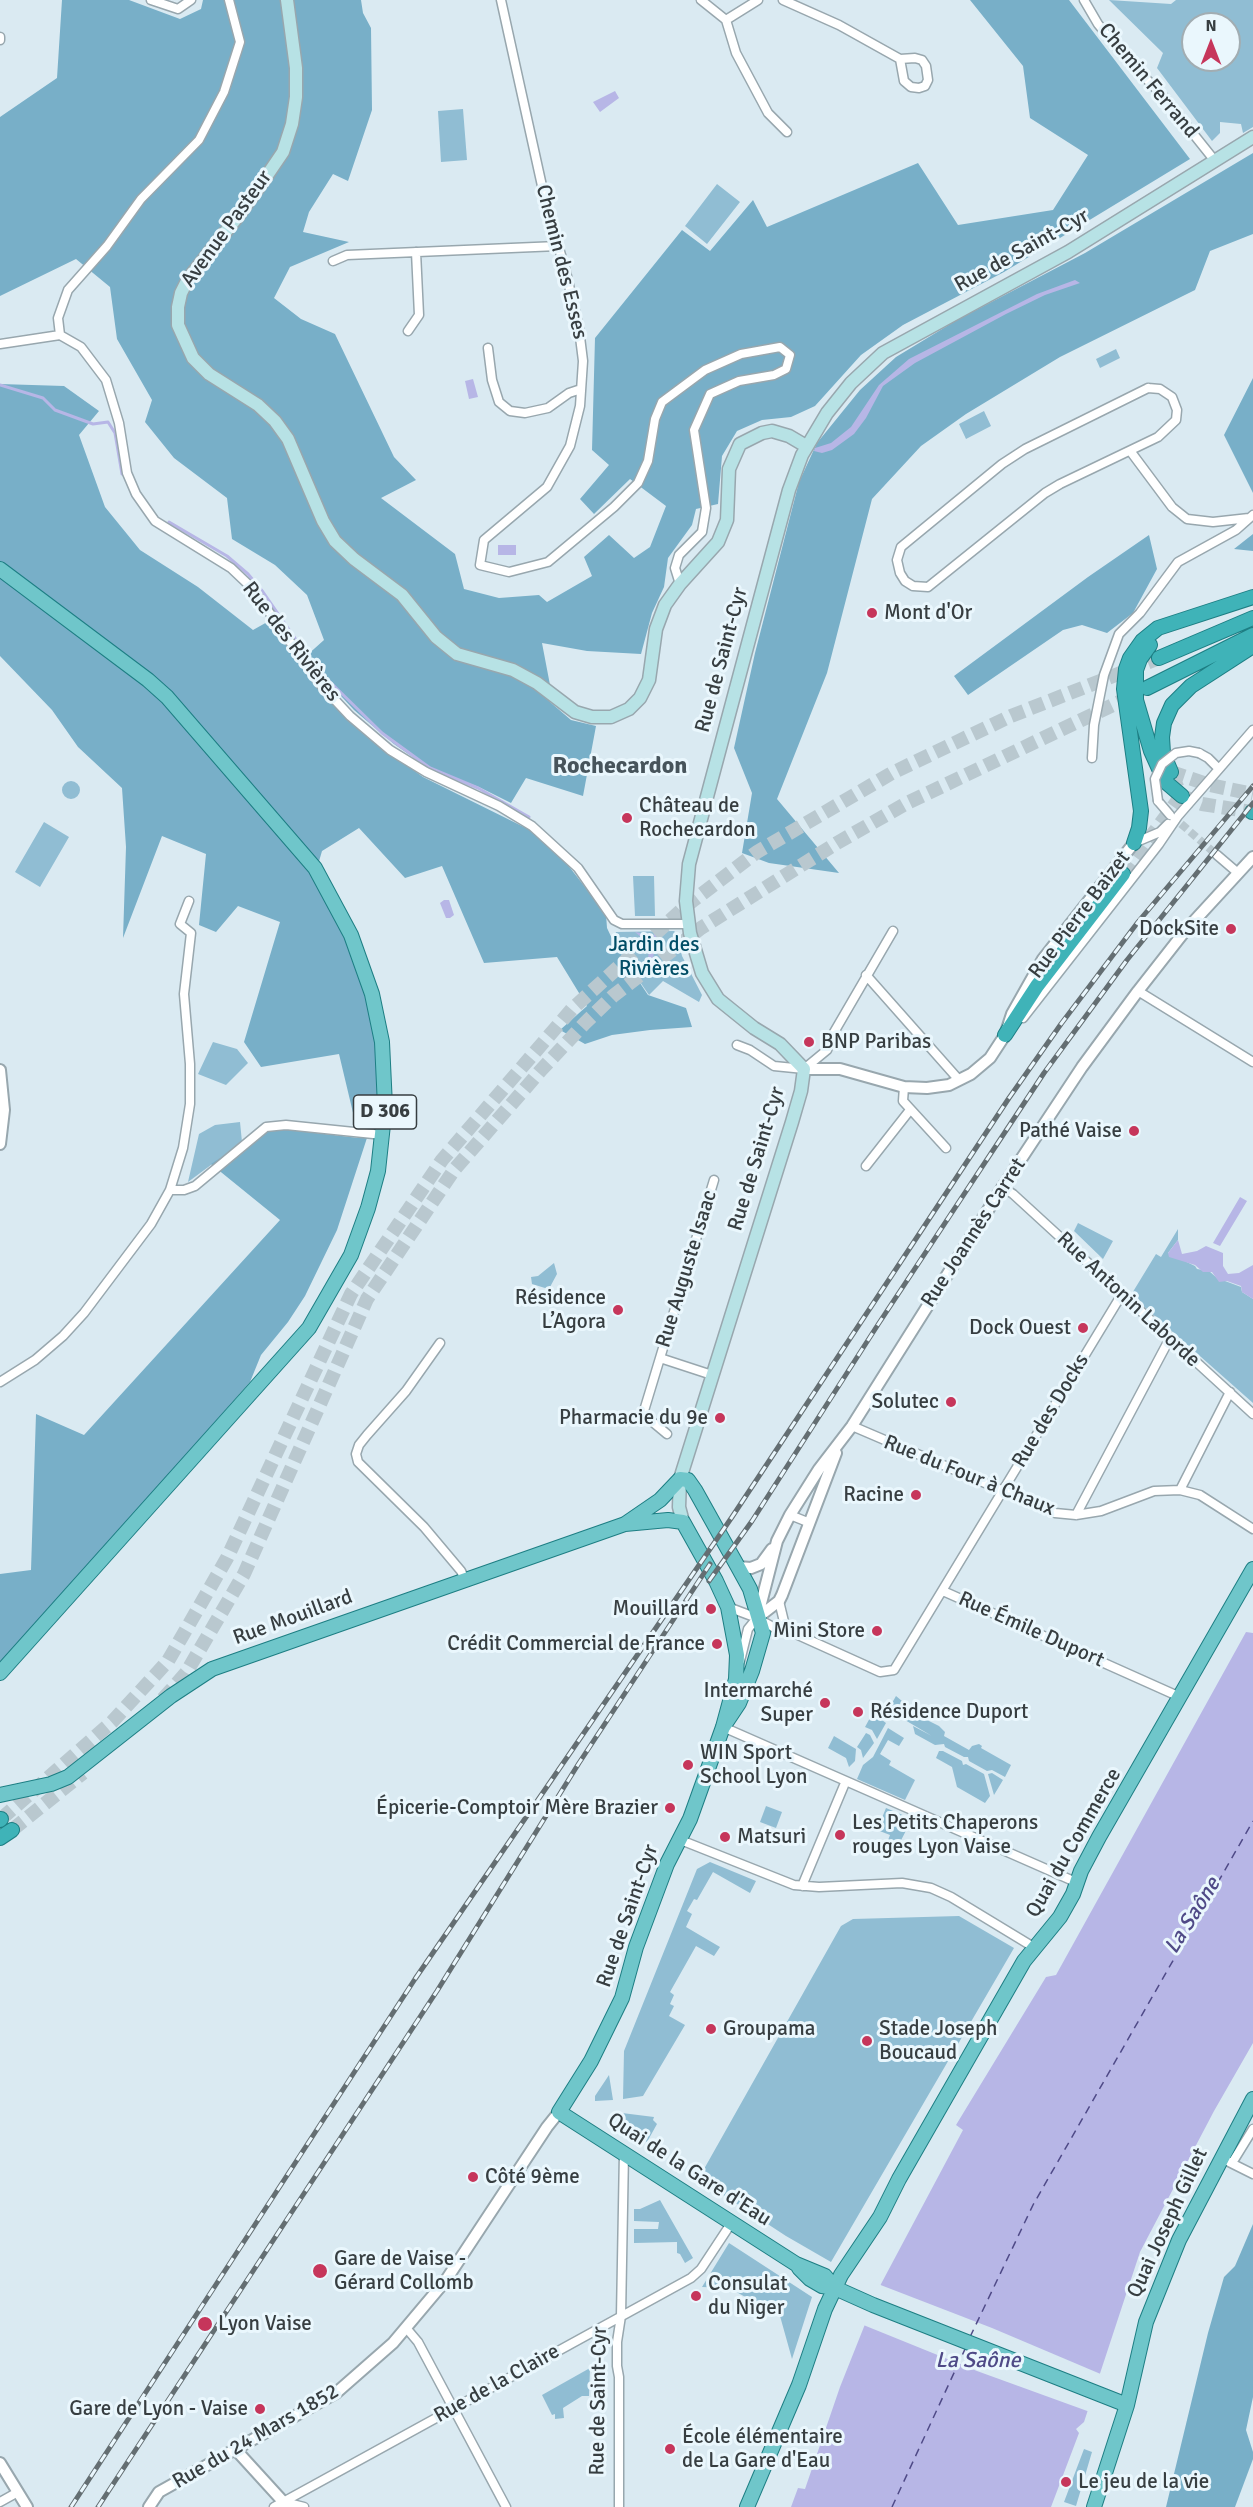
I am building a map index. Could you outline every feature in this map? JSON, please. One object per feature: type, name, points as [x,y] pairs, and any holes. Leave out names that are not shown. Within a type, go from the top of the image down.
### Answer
[{"type":"highway","points":[[1134,843],[1139,828],[1141,806],[1124,689],[1128,664],[1138,646],[1152,632],[1170,623],[1253,597]]},
{"type":"highway","points":[[1182,796],[1168,784],[1151,751],[1136,700],[1135,676],[1140,659],[1152,643],[1204,614]]},
{"type":"highway","points":[[1160,658],[1253,618]]},
{"type":"highway","points":[[1147,688],[1253,635]]},
{"type":"highway","points":[[1171,772],[1163,753],[1162,737],[1164,723],[1172,705],[1191,686],[1253,645]]},
{"type":"highway","points":[[1005,1035],[1037,986],[1123,874]]},
{"type":"highway","points":[[0,1838],[12,1830]]},
{"type":"main road","name":"Avenue Pasteur","points":[[287,0],[296,68],[296,97],[292,124],[283,152],[239,215],[188,279],[181,293],[178,325],[193,358],[209,374],[258,405],[275,421],[288,439],[323,521],[335,541],[354,560],[402,595],[436,637],[457,654],[513,670],[537,683],[574,712],[592,717],[611,717],[629,709],[640,698],[649,680],[656,629],[665,605],[680,584],[718,542],[727,520],[729,469],[740,444],[762,433],[772,431],[789,436],[806,446]]},
{"type":"main road","name":"Rue de Saint-Cyr","points":[[559,2112],[574,2091],[612,2021],[629,1977],[636,1947],[678,1839],[690,1819],[723,1727],[736,1680],[737,1655],[728,1607],[683,1522],[679,1507],[680,1479],[792,1122],[801,1091],[804,1069],[780,1044],[754,1028],[718,999],[702,974],[688,924],[686,879],[789,490],[806,446],[819,423],[867,367],[883,353],[1068,252],[1253,137]]},
{"type":"main road","name":"D 306","points":[[0,569],[161,691],[315,868],[351,935],[364,968],[375,1004],[385,1072],[383,1135],[378,1171],[351,1255],[309,1328],[0,1672]]},
{"type":"main road","name":"Rue de Saint-Cyr","points":[[680,1479],[688,1480],[695,1490],[738,1567],[753,1596],[763,1633],[752,1671],[739,1703],[723,1727]]},
{"type":"main road","name":"Rue Mouillard","points":[[625,1524],[660,1500],[680,1479]]},
{"type":"main road","name":"Rue Mouillard","points":[[0,1795],[51,1784],[68,1777],[171,1696],[212,1669],[625,1524],[668,1520],[683,1522]]},
{"type":"main road","name":"Quai du Commerce","points":[[747,2507],[799,2385],[825,2308],[835,2288],[880,2217],[899,2179],[1019,1969],[1059,1917],[1099,1837],[1253,1569]]},
{"type":"main road","name":"Quai Joseph Gillet","points":[[1094,2507],[1127,2404],[1146,2322],[1179,2240],[1226,2161],[1253,2100]]},
{"type":"main road","name":"Quai de la Gare d'Eau","points":[[559,2112],[796,2264],[814,2282],[835,2288],[1127,2404]]},
{"type":"street","points":[[151,0],[178,9],[190,0]]},
{"type":"street","points":[[0,344],[60,335],[58,318],[68,290],[107,246],[141,199],[199,140],[224,92],[240,42],[229,0]]},
{"type":"street","name":"Chemin des Esses","points":[[501,0],[546,204],[579,329],[583,361],[582,389],[570,446],[548,487],[484,540],[480,564],[508,572],[548,562],[614,507],[638,483],[648,461],[655,419],[662,402],[705,370],[741,354],[780,347],[790,355],[786,369],[774,375],[739,381],[710,394],[694,430],[706,508],[702,532],[679,555],[675,568],[680,584]]},
{"type":"street","points":[[701,0],[726,20],[736,53],[768,113],[787,132]]},
{"type":"street","points":[[726,20],[758,0]]},
{"type":"street","points":[[783,0],[838,25],[900,59]]},
{"type":"street","name":"Chemin Ferrand","points":[[1084,0],[1098,24],[1125,57],[1163,96],[1215,161]]},
{"type":"street","points":[[333,261],[347,255],[558,246]]},
{"type":"street","points":[[408,330],[419,315],[416,252]]},
{"type":"street","name":"Rue des Rivières","points":[[60,335],[81,347],[106,380],[119,423],[127,473],[136,494],[155,521],[231,568],[252,588],[320,684],[350,716],[390,750],[426,772],[499,806],[532,826],[578,868],[614,920],[622,924],[688,924]]},
{"type":"street","points":[[488,348],[492,380],[499,402],[510,411],[525,413],[548,408],[569,393],[582,389]]},
{"type":"street","points":[[1148,388],[1161,389],[1176,403],[1176,420],[1158,437],[1131,452],[1045,493],[928,587],[913,585],[900,573],[897,560],[901,547],[1002,464],[1025,449],[1148,388]]},
{"type":"street","points":[[1131,452],[1172,507],[1187,519],[1213,522],[1251,516]]},
{"type":"street","points":[[1092,758],[1094,725],[1104,675],[1119,634],[1140,613],[1178,562],[1236,530],[1251,516]]},
{"type":"street","name":"Rue Pierre Baizet","points":[[804,1069],[840,1069],[904,1086],[927,1088],[949,1084],[971,1074],[990,1058],[1005,1035],[1012,1014],[1043,959],[1134,843],[1160,832],[1253,730]]},
{"type":"street","points":[[1174,816],[1158,801],[1155,779],[1162,764],[1176,753],[1189,752],[1199,753],[1218,768]]},
{"type":"street","name":"Rue Pierre Baizet","points":[[1005,1035],[1021,1022],[1159,844],[1174,816]]},
{"type":"street","points":[[1217,855],[1238,873]]},
{"type":"street","name":"Rue Joannès Carret","points":[[758,1618],[777,1541],[790,1515],[819,1469],[852,1426],[1002,1187],[1082,1067],[1138,991],[1185,931],[1253,857]]},
{"type":"street","points":[[0,1382],[35,1360],[63,1336],[84,1313],[151,1224],[170,1190],[183,1148],[190,1104],[190,1064],[184,994],[191,933],[180,924],[189,901]]},
{"type":"street","points":[[736,1045],[750,1050],[774,1066],[804,1069],[827,1050],[833,1034],[893,932]]},
{"type":"street","points":[[866,975],[959,1080]]},
{"type":"street","points":[[1138,991],[1253,1062]]},
{"type":"street","points":[[0,1070],[4,1110],[0,1144]]},
{"type":"street","points":[[904,1086],[903,1101],[946,1148]]},
{"type":"street","points":[[866,1166],[910,1110]]},
{"type":"street","points":[[170,1190],[184,1190],[195,1186],[266,1127],[286,1125],[383,1135]]},
{"type":"street","name":"Rue Auguste Isaac","points":[[667,1434],[643,1414],[714,1180]]},
{"type":"street","name":"Rue Antonin Laborde","points":[[1002,1187],[1013,1194],[1253,1414]]},
{"type":"street","name":"Rue des Docks","points":[[943,1591],[1122,1293]]},
{"type":"street","points":[[1076,1515],[1170,1338]]},
{"type":"street","points":[[440,1343],[406,1391],[367,1435],[356,1454],[358,1462],[424,1527],[461,1571],[465,1580]]},
{"type":"street","name":"Rue Auguste Isaac","points":[[660,1358],[712,1375]]},
{"type":"street","points":[[1180,1490],[1230,1392]]},
{"type":"street","name":"Rue du Four à Chaux","points":[[852,1426],[1055,1513],[1076,1515],[1101,1511],[1154,1491],[1180,1490],[1200,1495],[1253,1529]]},
{"type":"street","name":"Rue Joannès Carret","points":[[758,1618],[779,1601],[838,1447]]},
{"type":"street","points":[[790,1515],[810,1523]]},
{"type":"street","points":[[738,1567],[751,1568],[761,1564],[777,1541]]},
{"type":"street","name":"Rue Émile Duport","points":[[758,1618],[780,1631],[786,1630],[880,1672],[889,1672],[898,1666],[943,1591],[1180,1697]]},
{"type":"street","points":[[779,1601],[786,1630]]},
{"type":"street","points":[[728,1607],[758,1618]]},
{"type":"street","name":"Rue de Saint-Cyr","points":[[736,1680],[748,1629],[758,1618]]},
{"type":"street","points":[[723,1727],[845,1783],[1078,1883]]},
{"type":"street","points":[[802,1886],[845,1783]]},
{"type":"street","points":[[678,1839],[794,1885],[902,1883],[932,1888],[1035,1948]]},
{"type":"street","name":"Rue du 24 Mars 1852","points":[[149,2507],[159,2492],[336,2393],[369,2367],[407,2329],[446,2280],[559,2112]]},
{"type":"street","points":[[1253,2129],[1226,2161],[1253,2174]]},
{"type":"street","name":"Rue de Saint-Cyr","points":[[619,2507],[619,2377],[616,2367],[621,2316],[624,2152]]},
{"type":"street","name":"Rue de la Claire","points":[[282,2505],[691,2278],[702,2269],[732,2222]]},
{"type":"street","points":[[407,2329],[415,2336],[506,2507]]},
{"type":"street","points":[[236,2450],[282,2505],[304,2507]]},
{"type":"street","points":[[0,2463],[27,2507]]},
{"type":"street","points":[[0,2502],[18,2492]]},
{"type":"green space","points":[[1109,0],[1171,4],[1176,0],[1253,0],[1253,127],[1243,133],[1241,124],[1220,122],[1220,133],[1212,141],[1157,68],[1163,53]]},
{"type":"green space","points":[[463,109],[467,160],[441,162],[438,111]]},
{"type":"green space","points":[[717,184],[740,202],[707,244],[685,226]]},
{"type":"green space","points":[[1116,349],[1120,358],[1100,368],[1096,359]]},
{"type":"green space","points":[[984,411],[991,426],[966,439],[959,424]]},
{"type":"green space","points":[[71,781],[77,784],[80,790],[77,796],[71,799],[65,796],[62,790],[65,784]]},
{"type":"green space","points":[[44,822],[69,837],[40,887],[15,872]]},
{"type":"green space","points":[[633,876],[654,876],[655,916],[635,916]]},
{"type":"green space","name":"Jardin des Rivières","points":[[674,931],[677,934],[682,956],[702,995],[699,1002],[663,981],[649,995],[616,947],[614,940],[616,932]]},
{"type":"green space","points":[[213,1042],[237,1049],[248,1063],[226,1085],[198,1074]]},
{"type":"green space","points":[[240,1122],[242,1142],[188,1182],[199,1134],[215,1125]]},
{"type":"green space","points":[[1078,1223],[1113,1241],[1103,1259],[1074,1231]]},
{"type":"green space","points":[[1178,1229],[1178,1240],[1168,1253],[1197,1269],[1209,1271],[1217,1278],[1241,1287],[1242,1292],[1253,1299],[1253,1403],[1131,1295],[1156,1254],[1161,1257]]},
{"type":"green space","points":[[554,1263],[557,1274],[550,1287],[545,1288],[532,1284],[531,1277],[538,1276]]},
{"type":"green space","points":[[896,1696],[902,1701],[905,1709],[939,1726],[945,1732],[944,1736],[969,1750],[972,1746],[979,1744],[981,1748],[1011,1765],[1005,1777],[992,1770],[987,1771],[969,1761],[968,1757],[945,1747],[944,1744],[935,1745],[915,1734],[913,1726],[932,1736],[888,1710]]},
{"type":"green space","points":[[877,1705],[882,1720],[886,1723],[877,1739],[872,1730],[865,1727]]},
{"type":"green space","points":[[888,1728],[904,1738],[899,1746],[888,1740],[880,1754],[891,1761],[889,1765],[915,1780],[905,1800],[857,1779],[863,1765],[873,1757]]},
{"type":"green space","points":[[866,1733],[870,1735],[874,1743],[863,1758],[861,1750],[857,1747]]},
{"type":"green space","points":[[834,1736],[856,1749],[855,1761],[849,1767],[846,1758],[828,1748]]},
{"type":"green space","points":[[939,1751],[943,1751],[962,1761],[963,1765],[966,1764],[984,1774],[990,1796],[985,1803],[957,1787],[952,1767],[936,1758]]},
{"type":"green space","points":[[992,1773],[1003,1780],[994,1795],[988,1774]]},
{"type":"green space","points":[[766,1806],[782,1812],[776,1828],[760,1822]]},
{"type":"green space","points":[[886,1808],[912,1819],[895,1852],[885,1848],[890,1835],[877,1830]]},
{"type":"green space","points":[[710,1862],[756,1881],[750,1893],[713,1872],[697,1900],[694,1899],[687,1911],[692,1914],[686,1927],[720,1947],[714,1956],[696,1946],[670,1992],[674,1995],[670,2004],[674,2006],[669,2016],[685,2025],[643,2096],[623,2099],[624,2051],[697,1869]]},
{"type":"green space","name":"Stade Joseph Boucaud","points":[[959,1916],[1014,1948],[831,2262],[786,2236],[711,2187],[712,2185],[697,2175],[704,2169],[841,1926],[853,1919]]},
{"type":"green space","points":[[609,2075],[613,2100],[595,2101],[595,2096]]},
{"type":"green space","points":[[622,2113],[654,2117],[653,2120],[657,2124],[647,2142],[626,2129]]},
{"type":"green space","points":[[660,2200],[693,2258],[685,2263],[677,2253],[677,2242],[634,2243],[634,2229],[658,2229],[659,2222],[634,2221],[634,2209],[640,2209]]},
{"type":"green space","points":[[729,2243],[812,2297],[792,2359],[780,2316],[729,2288],[702,2287]]},
{"type":"green space","points":[[590,2368],[589,2396],[582,2396],[563,2408],[564,2418],[555,2419],[555,2414],[552,2415],[542,2395]]},
{"type":"green space","points":[[1084,2449],[1092,2452],[1076,2506],[1064,2502]]},
{"type":"shaded area","points":[[62,0],[129,0],[180,19],[201,9],[203,0],[361,0],[363,13],[371,28],[372,110],[348,181],[333,174],[309,212],[303,232],[349,242],[290,267],[274,298],[301,319],[335,334],[394,457],[416,480],[381,498],[455,554],[464,589],[499,598],[539,595],[547,602],[592,576],[584,557],[609,535],[634,558],[650,547],[666,506],[630,479],[594,514],[580,499],[609,465],[592,450],[595,338],[682,230],[710,251],[753,200],[767,227],[918,163],[958,225],[1053,210],[1088,155],[1030,118],[1023,66],[970,0],[1069,0],[1190,159],[1004,272],[903,325],[861,355],[815,406],[791,417],[762,420],[737,431],[722,456],[718,504],[696,509],[692,525],[668,558],[664,587],[652,613],[641,654],[587,651],[542,643],[550,685],[543,696],[571,720],[596,726],[583,796],[526,778],[511,803],[479,787],[430,769],[394,744],[354,710],[305,657],[324,640],[307,595],[275,565],[232,539],[227,498],[174,458],[145,422],[152,400],[117,339],[110,287],[76,259],[0,296],[0,117],[57,78]]},
{"type":"shaded area","points":[[1253,153],[1253,234],[1210,251],[1195,290],[1060,357],[966,414],[921,446],[872,499],[827,673],[777,799],[839,873],[769,863],[742,853],[752,793],[734,748],[755,653],[799,482],[817,443],[860,390],[896,357],[957,320],[1085,253]]},
{"type":"shaded area","points":[[1253,378],[1253,493],[1224,435]]},
{"type":"shaded area","points":[[0,384],[64,386],[99,411],[79,435],[105,507],[140,550],[198,587],[253,630],[269,621],[317,686],[387,751],[423,777],[530,830],[564,860],[606,914],[607,928],[616,947],[648,995],[686,1008],[692,1027],[612,1035],[585,1044],[560,1030],[587,1006],[557,957],[484,963],[442,866],[405,878],[359,828],[322,851],[315,875],[336,910],[369,1000],[378,1044],[379,1101],[337,1230],[305,1296],[288,1322],[261,1355],[250,1382],[0,1665],[0,1574],[31,1570],[36,1414],[84,1435],[280,1220],[211,1164],[266,1127],[359,1138],[339,1054],[261,1067],[244,1042],[280,922],[238,906],[216,932],[199,925],[206,854],[162,836],[123,938],[126,847],[122,788],[78,747],[52,710],[0,656]]},
{"type":"shaded area","points":[[1253,534],[1253,551],[1234,549]]},
{"type":"shaded area","points":[[1149,535],[1157,569],[1133,613],[1107,633],[1082,625],[1063,630],[968,695],[954,676]]},
{"type":"shaded area","points":[[1253,2224],[1253,2397],[1246,2430],[1253,2459],[1235,2507],[1166,2507],[1208,2333],[1224,2277],[1235,2266]]},
{"type":"water","points":[[615,91],[619,98],[600,112],[593,102]]},
{"type":"water","points":[[1075,280],[1080,283],[1045,295],[915,363],[883,386],[866,418],[854,434],[832,450],[822,453],[814,451],[815,448],[831,443],[851,427],[879,385],[909,359],[1037,294]]},
{"type":"water","points":[[473,379],[478,397],[469,399],[465,381]]},
{"type":"water","points":[[498,545],[516,545],[516,555],[498,555]]},
{"type":"water","points":[[449,900],[454,915],[450,918],[446,918],[440,903]]},
{"type":"water","points":[[654,931],[657,931],[651,959],[648,958],[649,952],[641,937],[635,932],[640,933],[650,949],[653,946]]},
{"type":"water","points":[[1240,1197],[1247,1201],[1220,1246],[1213,1243]]},
{"type":"water","points":[[1178,1240],[1182,1254],[1197,1251],[1206,1246],[1223,1253],[1223,1266],[1228,1274],[1239,1273],[1253,1265],[1253,1299],[1242,1292],[1241,1286],[1227,1281],[1219,1282],[1212,1272],[1203,1272],[1195,1265],[1169,1257],[1168,1253]]},
{"type":"water","name":"La Saône","points":[[1246,1632],[1253,1633],[1253,2043],[1214,2111],[1140,2252],[1084,2422],[1076,2429],[1079,2433],[1051,2507],[791,2507],[798,2488],[805,2489],[840,2387],[881,2284],[963,2130],[956,2125],[1046,1977],[1056,1975]]},
{"type":"pier","points":[[878,2284],[992,2328],[1103,2375],[1090,2412],[977,2371],[861,2324]]},
{"type":"waterway","points":[[0,385],[43,398],[55,410],[93,424],[108,422],[115,433],[122,474]]},
{"type":"waterway","points":[[169,522],[227,556],[248,574],[308,657],[382,733],[430,768],[478,788],[529,817]]},
{"type":"ferry route","points":[[970,2337],[1033,2205],[1253,1821]]},
{"type":"ferry route","points":[[892,2507],[966,2347]]},
{"type":"tunnel","points":[[1,1819],[112,1722],[168,1661],[227,1558],[351,1294],[442,1160],[572,1009],[686,906],[757,852],[892,773],[1011,716],[1159,658]]},
{"type":"tunnel","points":[[163,1699],[186,1673],[244,1574],[367,1299],[454,1170],[585,1023],[613,996],[701,928],[837,843],[907,803],[1136,694]]},
{"type":"tunnel","points":[[1171,772],[1210,785],[1253,794]]},
{"type":"tunnel","points":[[1123,874],[1178,800],[1178,789],[1171,772]]},
{"type":"tunnel","points":[[1182,796],[1202,804],[1252,812]]},
{"type":"tunnel","points":[[1172,816],[1217,855]]},
{"type":"tunnel","points":[[12,1830],[83,1773]]},
{"type":"railway","points":[[71,2507],[415,1979],[732,1517],[1009,1098],[1061,1024],[1138,922],[1253,786]]},
{"type":"railway","points":[[709,1581],[752,1521],[1044,1073],[1127,960],[1253,803]]},
{"type":"railway","points":[[98,2507],[437,1991],[579,1763],[710,1564]]},
{"type":"place","name":"Mont d'Or","points":[[872,613]]},
{"type":"place","name":"Château de Rochecardon","points":[[627,818]]},
{"type":"place","name":"DockSite","points":[[1231,929]]},
{"type":"place","name":"BNP Paribas","points":[[809,1042]]},
{"type":"place","name":"Pathé Vaise","points":[[1134,1131]]},
{"type":"place","name":"Résidence L’Agora","points":[[618,1310]]},
{"type":"place","name":"Dock Ouest","points":[[1083,1328]]},
{"type":"place","name":"Solutec","points":[[951,1402]]},
{"type":"place","name":"Pharmacie du 9e","points":[[720,1418]]},
{"type":"place","name":"Racine","points":[[916,1495]]},
{"type":"place","name":"Mouillard","points":[[711,1609]]},
{"type":"place","name":"Mini Store","points":[[877,1631]]},
{"type":"place","name":"Crédit Commercial de France","points":[[717,1644]]},
{"type":"place","name":"Intermarché Super","points":[[825,1703]]},
{"type":"place","name":"Résidence Duport","points":[[858,1712]]},
{"type":"place","name":"WIN Sport School Lyon","points":[[688,1765]]},
{"type":"place","name":"Épicerie-Comptoir Mère Brazier","points":[[670,1808]]},
{"type":"place","name":"Les Petits Chaperons rouges Lyon Vaise","points":[[840,1835]]},
{"type":"place","name":"Matsuri","points":[[725,1837]]},
{"type":"place","name":"Groupama","points":[[711,2029]]},
{"type":"place","name":"Stade Joseph Boucaud","points":[[867,2041]]},
{"type":"place","name":"Côté 9ème","points":[[473,2177]]},
{"type":"place","name":"Gare de Vaise - Gérard Collomb","points":[[320,2271]]},
{"type":"place","name":"Consulat du Niger","points":[[696,2296]]},
{"type":"place","name":"Lyon Vaise","points":[[205,2324]]},
{"type":"place","name":"Gare de Lyon - Vaise","points":[[260,2409]]},
{"type":"place","name":"École élémentaire de La Gare d'Eau","points":[[670,2449]]},
{"type":"place","name":"Le jeu de la vie","points":[[1066,2482]]},
{"type":"district","name":"Rochecardon","points":[[620,767]]}]
